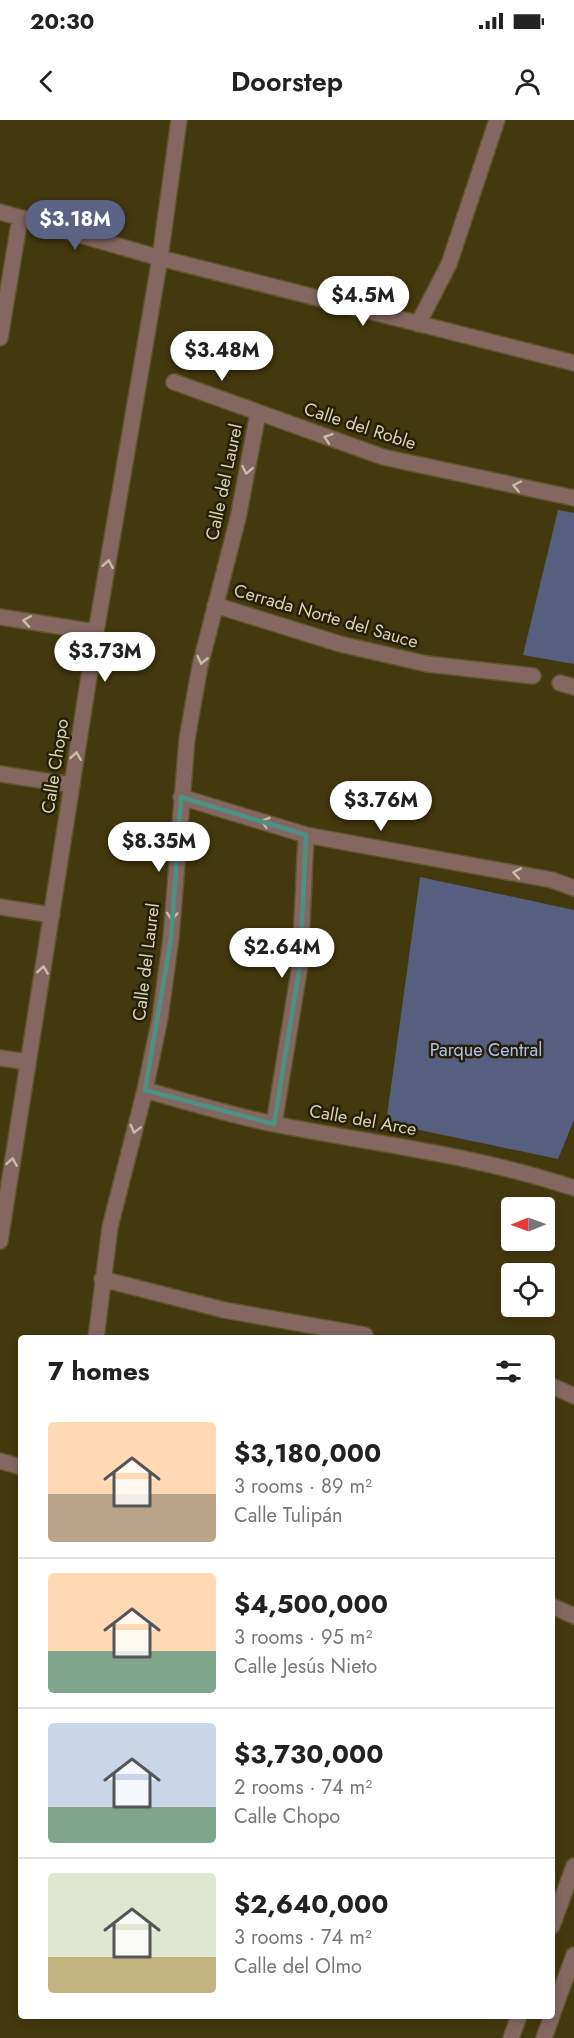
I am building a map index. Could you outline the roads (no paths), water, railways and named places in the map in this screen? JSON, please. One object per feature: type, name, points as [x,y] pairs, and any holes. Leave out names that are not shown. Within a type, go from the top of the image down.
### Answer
[{"type":"street","name":"Calle Chopo","points":[[0,1241],[96,632],[160,258],[179,120]]},
{"type":"street","points":[[418,324],[450,264],[496,120]]},
{"type":"street","points":[[0,212],[160,258],[574,363]]},
{"type":"street","points":[[0,338],[20,218]]},
{"type":"street","name":"Calle del Roble","points":[[174,382],[383,457],[574,498]]},
{"type":"street","name":"Calle del Laurel","points":[[96,1335],[110,1227],[145,1090],[159,1018],[171,938],[180,797],[189,729],[215,605],[238,518],[258,413]]},
{"type":"street","name":"Cerrada Norte del Sauce","points":[[215,605],[340,644],[427,664],[533,676]]},
{"type":"street","points":[[0,617],[96,632]]},
{"type":"street","points":[[0,774],[72,785]]},
{"type":"street","points":[[180,797],[306,835],[552,880],[574,888]]},
{"type":"street","points":[[274,1124],[300,966],[306,835]]},
{"type":"street","points":[[0,907],[52,915]]},
{"type":"street","points":[[0,1058],[28,1062]]},
{"type":"street","name":"Calle del Arce","points":[[145,1090],[274,1124],[426,1151],[535,1175],[574,1188]]},
{"type":"street","points":[[102,1279],[224,1310],[365,1335]]},
{"type":"street","points":[[555,1387],[574,1396]]},
{"type":"street","points":[[0,1461],[18,1466]]},
{"type":"street","points":[[555,1607],[574,1616]]},
{"type":"street","points":[[555,1918],[574,1866]]},
{"type":"street","points":[[555,2008],[574,1955]]},
{"type":"street","points":[[510,2038],[518,2019]]},
{"type":"street","points":[[544,2038],[551,2019]]},
{"type":"park label","name":"Parque Central","points":[[486,1050]]}]
